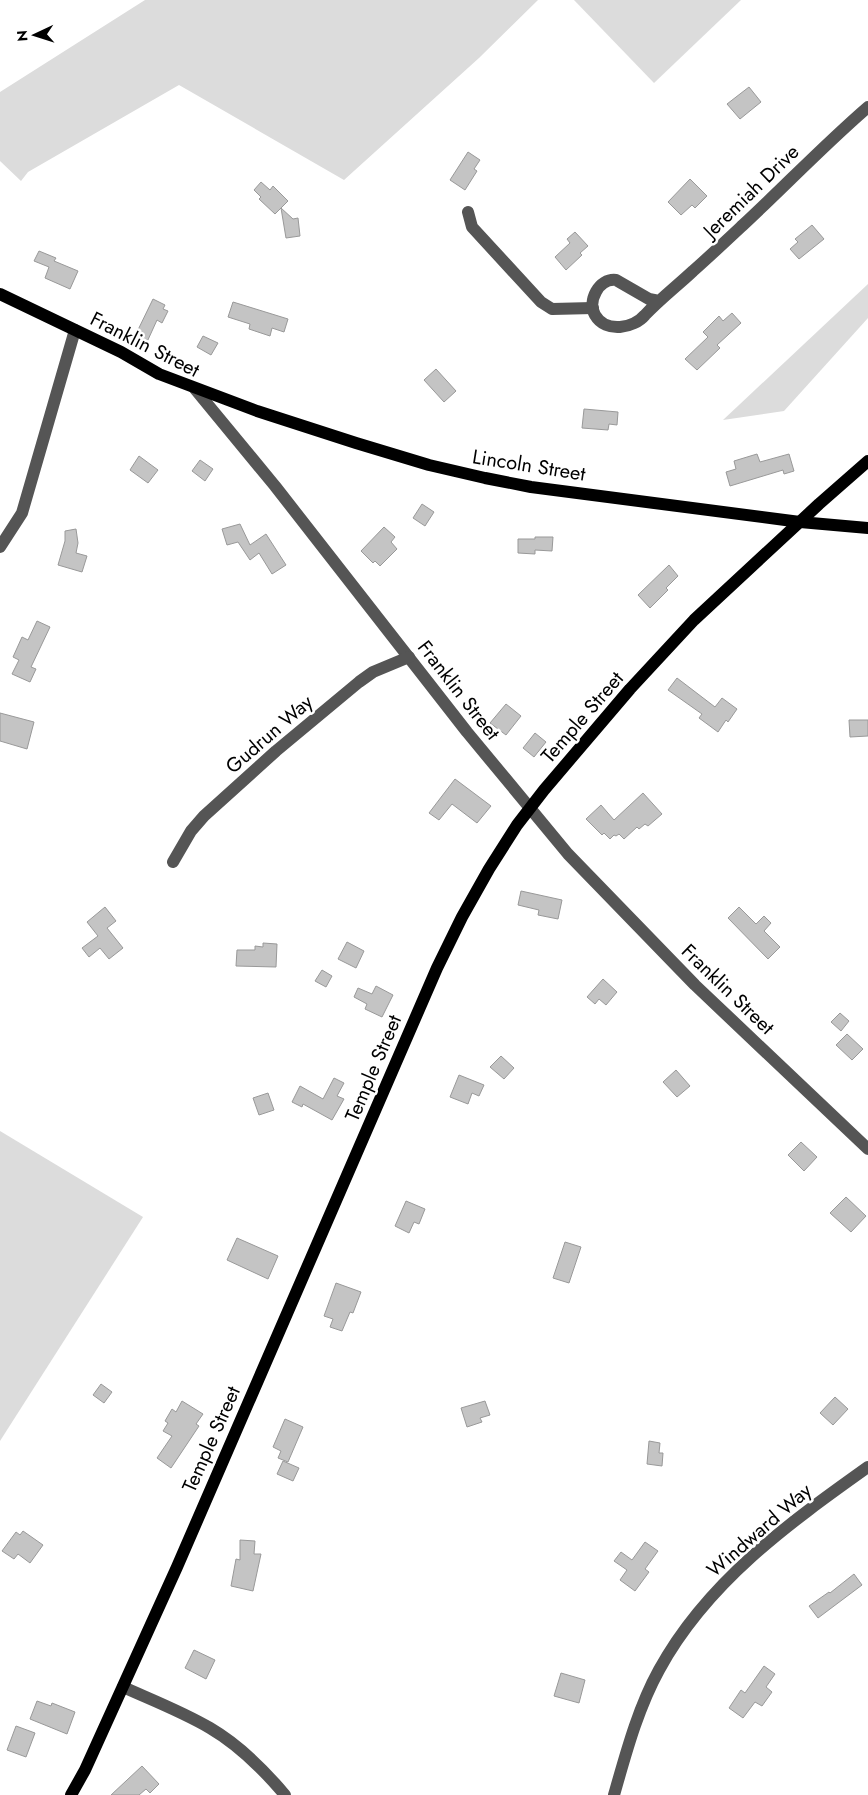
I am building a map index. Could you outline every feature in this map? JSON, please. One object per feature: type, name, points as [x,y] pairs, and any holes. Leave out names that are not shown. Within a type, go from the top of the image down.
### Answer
[{"type":"main road","name":"Franklin Street","points":[[0,294],[121,352],[159,374],[195,388]]},
{"type":"main road","name":"Lincoln Street","points":[[195,388],[356,443],[436,467],[485,478],[531,487],[800,522],[868,528]]},
{"type":"main road","name":"Temple Street","points":[[72,1795],[123,1688],[437,968],[475,892],[529,809],[636,683],[694,620],[868,461]]},
{"type":"street","name":"Jeremiah Drive","points":[[593,308],[595,315],[600,320],[614,327],[637,323],[868,107]]},
{"type":"street","points":[[468,212],[472,227],[541,302],[552,309],[593,308],[596,290],[605,281],[610,279],[629,286],[649,299],[659,301]]},
{"type":"street","points":[[0,547],[22,513],[75,330]]},
{"type":"street","name":"Franklin Street","points":[[195,388],[529,809],[568,854],[695,985],[868,1150]]},
{"type":"street","name":"Gudrun Way","points":[[174,862],[191,831],[204,816],[276,751],[373,672],[409,657]]},
{"type":"street","name":"Windward Way","points":[[614,1795],[634,1730],[649,1692],[659,1670],[694,1618],[741,1566],[770,1540],[868,1467]]},
{"type":"street","points":[[123,1688],[183,1713],[212,1729],[254,1763],[285,1795]]},
{"type":"shaded area","points":[[145,0],[538,0],[479,58],[344,180],[179,85],[28,172],[21,181],[0,161],[0,92]]},
{"type":"shaded area","points":[[574,0],[741,0],[654,83]]},
{"type":"shaded area","points":[[868,284],[868,318],[784,411],[723,420]]},
{"type":"shaded area","points":[[0,1131],[143,1217],[0,1441]]},
{"type":"building","points":[[749,87],[761,102],[740,119],[727,104]]},
{"type":"building","points":[[468,152],[480,160],[474,169],[477,171],[465,190],[450,180]]},
{"type":"building","points":[[690,179],[707,196],[695,208],[692,205],[681,215],[668,202]]},
{"type":"building","points":[[261,182],[270,190],[273,186],[288,201],[275,214],[259,199],[261,197],[254,190]]},
{"type":"building","points":[[281,208],[293,219],[298,218],[300,236],[286,238]]},
{"type":"building","points":[[812,225],[824,239],[799,259],[790,249],[798,242],[795,239]]},
{"type":"building","points":[[575,232],[588,246],[580,253],[582,255],[566,270],[555,257],[570,243],[567,239]]},
{"type":"building","points":[[39,251],[56,258],[54,261],[78,271],[70,289],[45,278],[49,267],[34,261]]},
{"type":"building","points":[[153,299],[165,305],[163,309],[168,311],[162,323],[157,320],[147,342],[135,336]]},
{"type":"building","points":[[233,302],[288,319],[284,332],[272,328],[270,336],[249,329],[250,324],[228,317]]},
{"type":"building","points":[[732,313],[741,323],[717,345],[720,348],[697,370],[685,359],[708,337],[703,332],[719,316],[723,321]]},
{"type":"building","points":[[203,336],[218,343],[211,355],[197,347]]},
{"type":"building","points":[[436,369],[456,391],[444,402],[424,380]]},
{"type":"building","points":[[584,409],[618,412],[617,425],[609,424],[608,430],[582,428]]},
{"type":"building","points":[[757,454],[760,462],[789,454],[794,471],[784,474],[783,470],[730,486],[726,472],[736,469],[734,461]]},
{"type":"building","points":[[139,456],[158,470],[148,483],[130,470]]},
{"type":"building","points":[[200,460],[213,469],[205,481],[192,471]]},
{"type":"building","points":[[422,504],[434,512],[425,526],[413,518]]},
{"type":"building","points":[[240,524],[250,545],[266,534],[286,565],[272,574],[259,553],[250,560],[238,542],[227,545],[222,529]]},
{"type":"building","points":[[384,527],[395,537],[391,542],[397,549],[380,566],[375,561],[373,563],[361,551]]},
{"type":"building","points":[[76,529],[78,543],[76,553],[87,556],[82,572],[58,565],[65,541],[65,531]]},
{"type":"building","points":[[535,537],[553,537],[552,551],[535,550],[535,554],[518,553],[518,539],[535,539]]},
{"type":"building","points":[[669,565],[678,576],[666,588],[668,590],[650,608],[638,595]]},
{"type":"building","points":[[37,621],[50,627],[31,667],[36,669],[30,682],[12,674],[19,660],[13,657],[22,637],[28,640]]},
{"type":"building","points":[[677,678],[715,707],[722,698],[737,709],[718,732],[699,718],[702,714],[668,690]]},
{"type":"building","points":[[506,704],[521,716],[506,735],[490,723]]},
{"type":"building","points":[[0,713],[34,722],[27,749],[0,741]]},
{"type":"building","points":[[849,720],[868,720],[868,736],[850,737]]},
{"type":"building","points":[[535,733],[546,742],[534,757],[523,748]]},
{"type":"building","points":[[455,779],[491,806],[477,823],[452,804],[439,820],[429,813]]},
{"type":"building","points":[[643,793],[662,814],[648,826],[645,824],[639,829],[637,827],[624,839],[619,834],[614,835],[610,839],[604,833],[602,835],[586,819],[601,805],[614,820]]},
{"type":"building","points":[[521,891],[562,900],[558,919],[538,915],[539,910],[518,905]]},
{"type":"building","points":[[105,907],[116,921],[107,928],[123,948],[109,959],[100,948],[89,957],[82,948],[98,936],[87,922]]},
{"type":"building","points":[[739,907],[756,924],[764,916],[771,923],[764,931],[780,947],[768,959],[728,918]]},
{"type":"building","points":[[347,942],[364,951],[356,968],[338,959]]},
{"type":"building","points":[[263,943],[277,944],[276,967],[236,966],[237,950],[255,950],[255,946],[263,947]]},
{"type":"building","points":[[322,970],[332,976],[326,987],[315,981]]},
{"type":"building","points":[[603,979],[617,992],[606,1005],[599,999],[595,1004],[587,997]]},
{"type":"building","points":[[376,986],[393,995],[382,1017],[365,1009],[367,1004],[354,997],[358,988],[372,994]]},
{"type":"building","points":[[840,1013],[849,1021],[841,1031],[831,1022]]},
{"type":"building","points":[[847,1034],[863,1049],[852,1060],[836,1045]]},
{"type":"building","points":[[501,1056],[514,1068],[504,1079],[490,1067]]},
{"type":"building","points":[[676,1070],[690,1086],[677,1097],[663,1082]]},
{"type":"building","points":[[459,1075],[484,1085],[479,1096],[472,1093],[468,1104],[450,1097]]},
{"type":"building","points":[[334,1078],[344,1083],[337,1096],[344,1099],[332,1120],[303,1104],[302,1107],[292,1102],[300,1086],[323,1099]]},
{"type":"building","points":[[268,1093],[274,1110],[259,1115],[253,1098]]},
{"type":"building","points":[[801,1142],[817,1157],[804,1171],[788,1155]]},
{"type":"building","points":[[846,1197],[866,1216],[851,1232],[830,1213]]},
{"type":"building","points":[[406,1201],[425,1209],[419,1224],[414,1222],[409,1233],[395,1226]]},
{"type":"building","points":[[237,1238],[278,1256],[268,1279],[227,1260]]},
{"type":"building","points":[[565,1242],[581,1247],[569,1283],[553,1278]]},
{"type":"building","points":[[336,1283],[361,1292],[353,1313],[350,1312],[342,1331],[330,1327],[333,1319],[324,1316]]},
{"type":"building","points":[[101,1384],[112,1392],[104,1403],[93,1395]]},
{"type":"building","points":[[835,1397],[848,1409],[833,1425],[820,1413]]},
{"type":"building","points":[[182,1401],[203,1414],[196,1424],[199,1426],[171,1468],[157,1458],[172,1436],[163,1431],[168,1423],[165,1421],[172,1409],[176,1412]]},
{"type":"building","points":[[485,1401],[490,1415],[480,1418],[482,1422],[467,1427],[461,1408]]},
{"type":"building","points":[[285,1419],[303,1427],[288,1462],[278,1458],[281,1451],[273,1447]]},
{"type":"building","points":[[649,1441],[660,1443],[659,1453],[663,1453],[662,1466],[647,1464]]},
{"type":"building","points":[[283,1461],[299,1468],[293,1481],[277,1474]]},
{"type":"building","points":[[23,1531],[43,1545],[30,1563],[18,1554],[14,1559],[2,1551],[16,1532],[20,1535]]},
{"type":"building","points":[[240,1540],[255,1541],[254,1554],[261,1554],[253,1591],[231,1586],[236,1559],[240,1560]]},
{"type":"building","points":[[645,1542],[658,1551],[645,1569],[649,1572],[635,1591],[620,1580],[627,1570],[614,1561],[621,1552],[632,1560]]},
{"type":"building","points":[[854,1574],[862,1585],[818,1618],[809,1606],[830,1593]]},
{"type":"building","points":[[194,1650],[215,1660],[206,1679],[185,1668]]},
{"type":"building","points":[[764,1666],[775,1674],[766,1687],[772,1692],[762,1706],[755,1702],[743,1718],[729,1708],[741,1690],[745,1693]]},
{"type":"building","points":[[561,1673],[585,1680],[579,1703],[554,1696]]},
{"type":"building","points":[[37,1701],[51,1706],[52,1703],[75,1712],[67,1734],[30,1719]]},
{"type":"building","points":[[16,1726],[35,1733],[26,1757],[7,1750]]},
{"type":"building","points":[[142,1766],[159,1784],[150,1793],[146,1789],[139,1795],[111,1795]]}]
